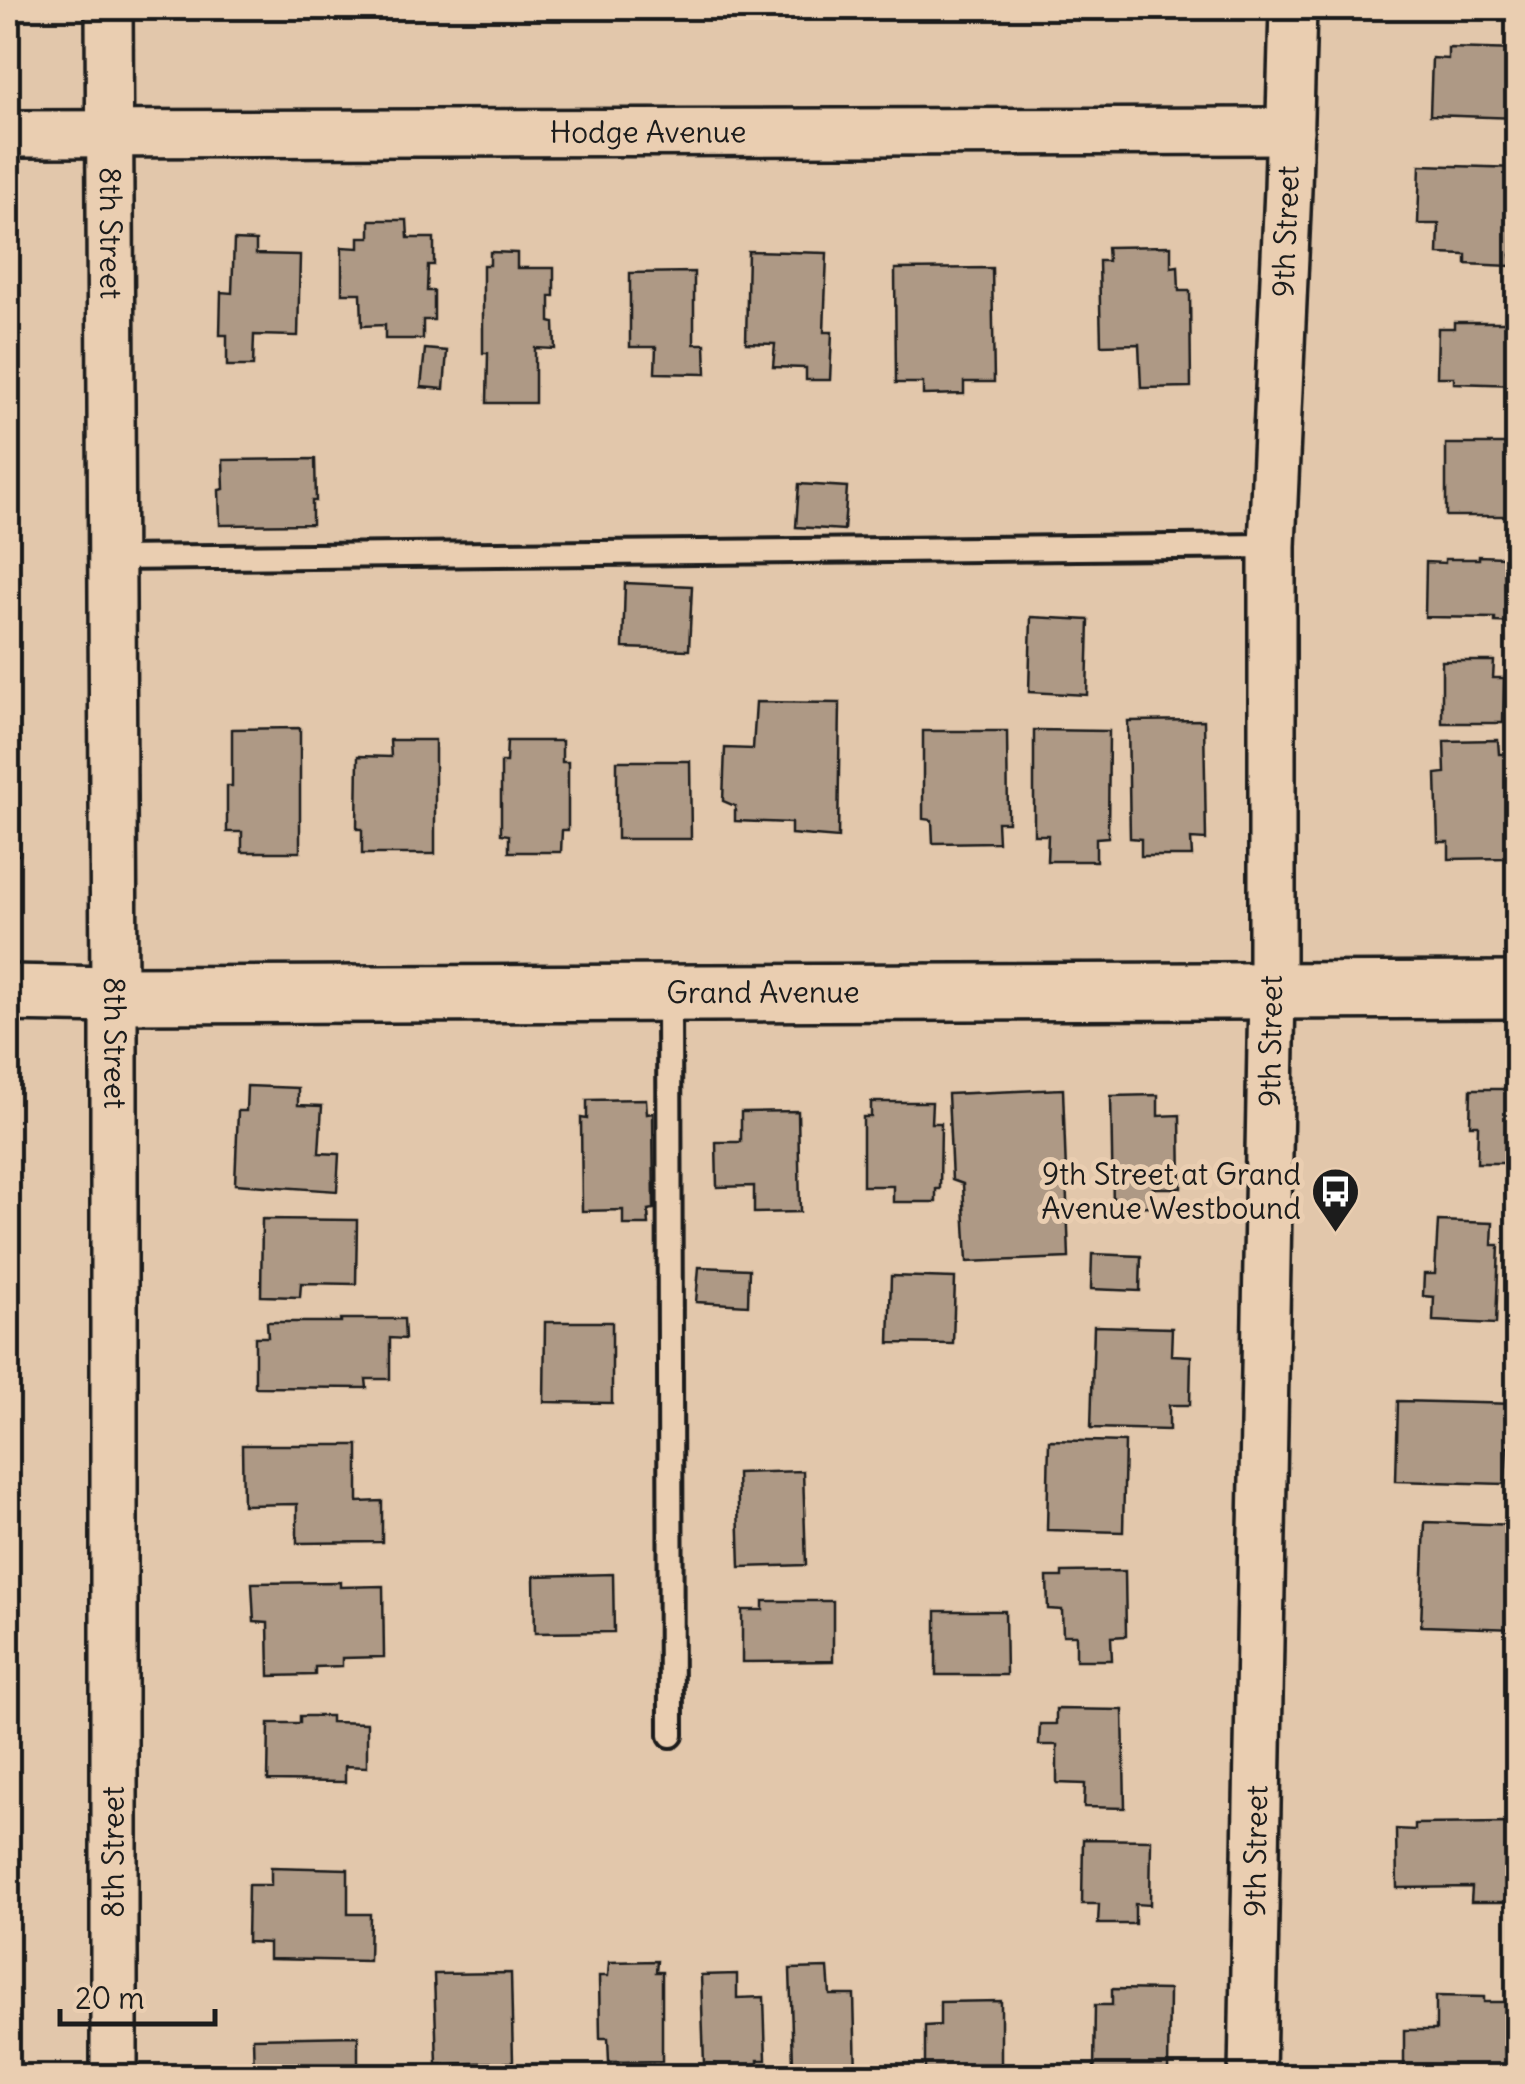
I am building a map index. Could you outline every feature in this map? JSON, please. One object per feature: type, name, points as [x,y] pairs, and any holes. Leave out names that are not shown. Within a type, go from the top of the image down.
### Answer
[{"type":"main road","name":"Grand Avenue","points":[[8,993],[1518,990]]},
{"type":"street","name":"8th Street","points":[[109,8],[114,2076]]},
{"type":"street","name":"9th Street","points":[[1252,2076],[1272,990],[1272,546],[1293,8]]},
{"type":"street","name":"Hodge Avenue","points":[[8,134],[1290,131]]},
{"type":"lane","points":[[111,558],[1272,546]]},
{"type":"lane","points":[[669,992],[671,1735]]},
{"type":"building","points":[[1448,48],[1518,50],[1518,118],[1430,115],[1432,58],[1448,59]]},
{"type":"building","points":[[1420,165],[1518,168],[1518,254],[1511,254],[1511,266],[1466,264],[1466,255],[1438,254],[1439,224],[1418,224]]},
{"type":"building","points":[[370,220],[407,220],[408,238],[434,238],[434,265],[428,265],[427,291],[434,291],[434,320],[423,320],[423,339],[385,339],[385,325],[362,326],[361,293],[342,293],[342,247],[359,248],[359,237],[370,237]]},
{"type":"building","points":[[234,240],[256,241],[256,254],[300,255],[298,336],[254,335],[253,366],[227,366],[227,335],[220,335],[221,292],[232,293]]},
{"type":"building","points":[[1171,246],[1171,267],[1178,266],[1179,291],[1190,291],[1191,387],[1141,388],[1139,344],[1101,345],[1099,261],[1108,261],[1107,247]]},
{"type":"building","points":[[748,251],[827,253],[824,332],[832,332],[830,380],[806,380],[806,368],[773,367],[775,344],[746,343]]},
{"type":"building","points":[[490,252],[517,253],[517,268],[554,268],[550,322],[554,323],[555,349],[535,348],[535,403],[487,403],[483,265],[490,265]]},
{"type":"building","points":[[992,268],[994,382],[964,382],[964,394],[923,395],[923,383],[896,383],[895,269]]},
{"type":"building","points":[[694,272],[694,344],[705,344],[706,374],[655,373],[656,347],[630,347],[630,273]]},
{"type":"building","points":[[1454,322],[1518,322],[1518,385],[1454,383],[1454,377],[1437,377],[1438,328],[1454,328]]},
{"type":"building","points":[[425,349],[447,351],[444,389],[421,387]]},
{"type":"building","points":[[1446,444],[1518,444],[1518,516],[1446,516]]},
{"type":"building","points":[[315,459],[312,524],[220,525],[223,460]]},
{"type":"building","points":[[799,484],[847,487],[844,530],[796,527]]},
{"type":"building","points":[[1515,555],[1518,623],[1495,622],[1495,618],[1425,617],[1426,562],[1445,563],[1445,559],[1479,556],[1515,561]]},
{"type":"building","points":[[625,583],[692,586],[689,650],[623,648]]},
{"type":"building","points":[[1031,617],[1089,620],[1087,695],[1029,692]]},
{"type":"building","points":[[1512,652],[1518,652],[1518,718],[1512,717]]},
{"type":"building","points":[[1442,661],[1494,661],[1493,678],[1504,678],[1503,723],[1442,723]]},
{"type":"building","points":[[756,702],[840,703],[838,838],[791,834],[791,823],[735,821],[735,806],[723,801],[725,748],[753,749]]},
{"type":"building","points":[[1204,720],[1206,840],[1191,839],[1192,856],[1141,856],[1141,839],[1130,838],[1128,721]]},
{"type":"building","points":[[300,728],[300,852],[242,852],[242,832],[227,832],[232,729]]},
{"type":"building","points":[[1034,730],[1109,731],[1108,837],[1096,838],[1096,861],[1047,861],[1048,835],[1034,835]]},
{"type":"building","points":[[923,731],[1007,731],[1008,822],[997,822],[998,842],[933,843],[932,820],[923,819]]},
{"type":"building","points":[[390,740],[435,740],[435,854],[362,854],[362,829],[357,829],[358,756],[391,757]]},
{"type":"building","points":[[1498,740],[1499,754],[1513,754],[1515,837],[1507,837],[1507,858],[1449,859],[1449,842],[1438,842],[1436,774],[1445,773],[1444,741]]},
{"type":"building","points":[[507,741],[562,741],[562,762],[568,762],[568,830],[562,830],[561,852],[509,852],[509,835],[501,834],[501,762],[506,762]]},
{"type":"building","points":[[8,744],[20,744],[20,855],[8,855]]},
{"type":"building","points":[[617,761],[690,761],[691,839],[617,839]]},
{"type":"building","points":[[247,1086],[298,1088],[298,1105],[322,1106],[319,1153],[339,1154],[337,1191],[235,1184],[238,1111],[246,1111]]},
{"type":"building","points":[[1063,1089],[1069,1258],[967,1262],[963,1184],[952,1180],[948,1094]]},
{"type":"building","points":[[1471,1089],[1518,1089],[1518,1163],[1477,1163],[1478,1125],[1470,1125]]},
{"type":"building","points":[[1158,1095],[1158,1116],[1180,1115],[1181,1188],[1153,1188],[1154,1206],[1113,1207],[1111,1096]]},
{"type":"building","points":[[646,1099],[647,1114],[653,1113],[654,1209],[648,1210],[649,1225],[623,1225],[623,1210],[582,1211],[581,1118],[587,1119],[587,1100]]},
{"type":"building","points":[[871,1102],[932,1102],[931,1123],[941,1123],[940,1189],[936,1189],[936,1202],[893,1202],[893,1186],[863,1186],[863,1117],[871,1117]]},
{"type":"building","points":[[798,1111],[800,1212],[754,1213],[754,1186],[717,1187],[716,1142],[741,1142],[741,1112]]},
{"type":"building","points":[[262,1219],[357,1220],[356,1284],[301,1283],[300,1297],[261,1296]]},
{"type":"building","points":[[1438,1221],[1493,1223],[1492,1245],[1499,1245],[1496,1324],[1433,1321],[1434,1297],[1423,1296],[1424,1274],[1435,1274]]},
{"type":"building","points":[[1092,1254],[1141,1256],[1140,1291],[1091,1289]]},
{"type":"building","points":[[699,1267],[749,1269],[748,1305],[696,1302]]},
{"type":"building","points":[[891,1276],[955,1278],[953,1344],[889,1343]]},
{"type":"building","points":[[404,1319],[405,1339],[390,1338],[390,1379],[366,1379],[367,1388],[255,1387],[255,1337],[268,1337],[267,1322]]},
{"type":"building","points":[[545,1322],[612,1322],[612,1403],[544,1402]]},
{"type":"building","points":[[1094,1326],[1172,1328],[1171,1355],[1191,1356],[1190,1405],[1169,1405],[1169,1430],[1091,1428]]},
{"type":"building","points":[[1398,1401],[1518,1404],[1518,1447],[1507,1447],[1505,1484],[1396,1481]]},
{"type":"building","points":[[1049,1440],[1125,1442],[1123,1532],[1047,1530]]},
{"type":"building","points":[[242,1445],[358,1445],[358,1502],[382,1501],[382,1542],[297,1543],[297,1504],[243,1505]]},
{"type":"building","points":[[803,1471],[806,1565],[740,1567],[737,1473]]},
{"type":"building","points":[[1425,1522],[1518,1525],[1518,1629],[1421,1626]]},
{"type":"building","points":[[1125,1571],[1126,1636],[1111,1637],[1112,1660],[1076,1660],[1076,1635],[1063,1635],[1062,1610],[1048,1609],[1047,1577],[1062,1577],[1062,1572]]},
{"type":"building","points":[[613,1574],[614,1632],[535,1633],[534,1576]]},
{"type":"building","points":[[340,1582],[340,1587],[383,1586],[384,1657],[342,1658],[342,1666],[315,1667],[315,1675],[269,1676],[268,1623],[254,1622],[252,1583]]},
{"type":"building","points":[[763,1601],[833,1601],[833,1661],[742,1662],[742,1610],[763,1610]]},
{"type":"building","points":[[936,1611],[1005,1611],[1006,1675],[936,1675]]},
{"type":"building","points":[[1056,1709],[1123,1710],[1125,1808],[1084,1807],[1085,1784],[1057,1783],[1057,1745],[1039,1745],[1040,1724],[1056,1724]]},
{"type":"building","points":[[300,1716],[331,1716],[331,1722],[367,1723],[367,1767],[345,1766],[345,1782],[268,1781],[269,1723],[300,1723]]},
{"type":"building","points":[[1506,1823],[1506,1902],[1471,1902],[1472,1887],[1397,1888],[1396,1829],[1415,1830],[1415,1824]]},
{"type":"building","points":[[1083,1839],[1151,1840],[1150,1905],[1135,1904],[1135,1924],[1098,1924],[1099,1904],[1082,1904]]},
{"type":"building","points":[[271,1867],[348,1869],[348,1914],[370,1914],[369,1961],[269,1959],[269,1943],[247,1942],[248,1885],[271,1885]]},
{"type":"building","points":[[657,1961],[656,1972],[662,1972],[662,2061],[609,2062],[608,2038],[600,2038],[599,1976],[608,1976],[609,1962]]},
{"type":"building","points":[[828,1968],[830,1995],[854,1995],[856,2076],[814,2076],[814,2063],[793,2064],[790,1969]]},
{"type":"building","points":[[511,1973],[513,2062],[437,2064],[434,1974]]},
{"type":"building","points":[[737,1974],[737,1998],[764,1997],[766,2060],[758,2060],[758,2076],[715,2076],[715,2064],[704,2064],[701,1975]]},
{"type":"building","points":[[1112,1989],[1169,1990],[1168,2073],[1094,2072],[1095,2005],[1112,2005]]},
{"type":"building","points":[[1436,1996],[1515,2002],[1514,2030],[1508,2030],[1508,2076],[1404,2076],[1404,2030],[1436,2030]]},
{"type":"building","points":[[1001,2001],[1001,2076],[925,2076],[925,2026],[940,2025],[940,2002]]},
{"type":"building","points":[[358,2036],[358,2076],[254,2076],[253,2038]]},
{"type":"place","name":"9th Street at Grand Avenue Westbound","points":[[1336,1234]]}]
